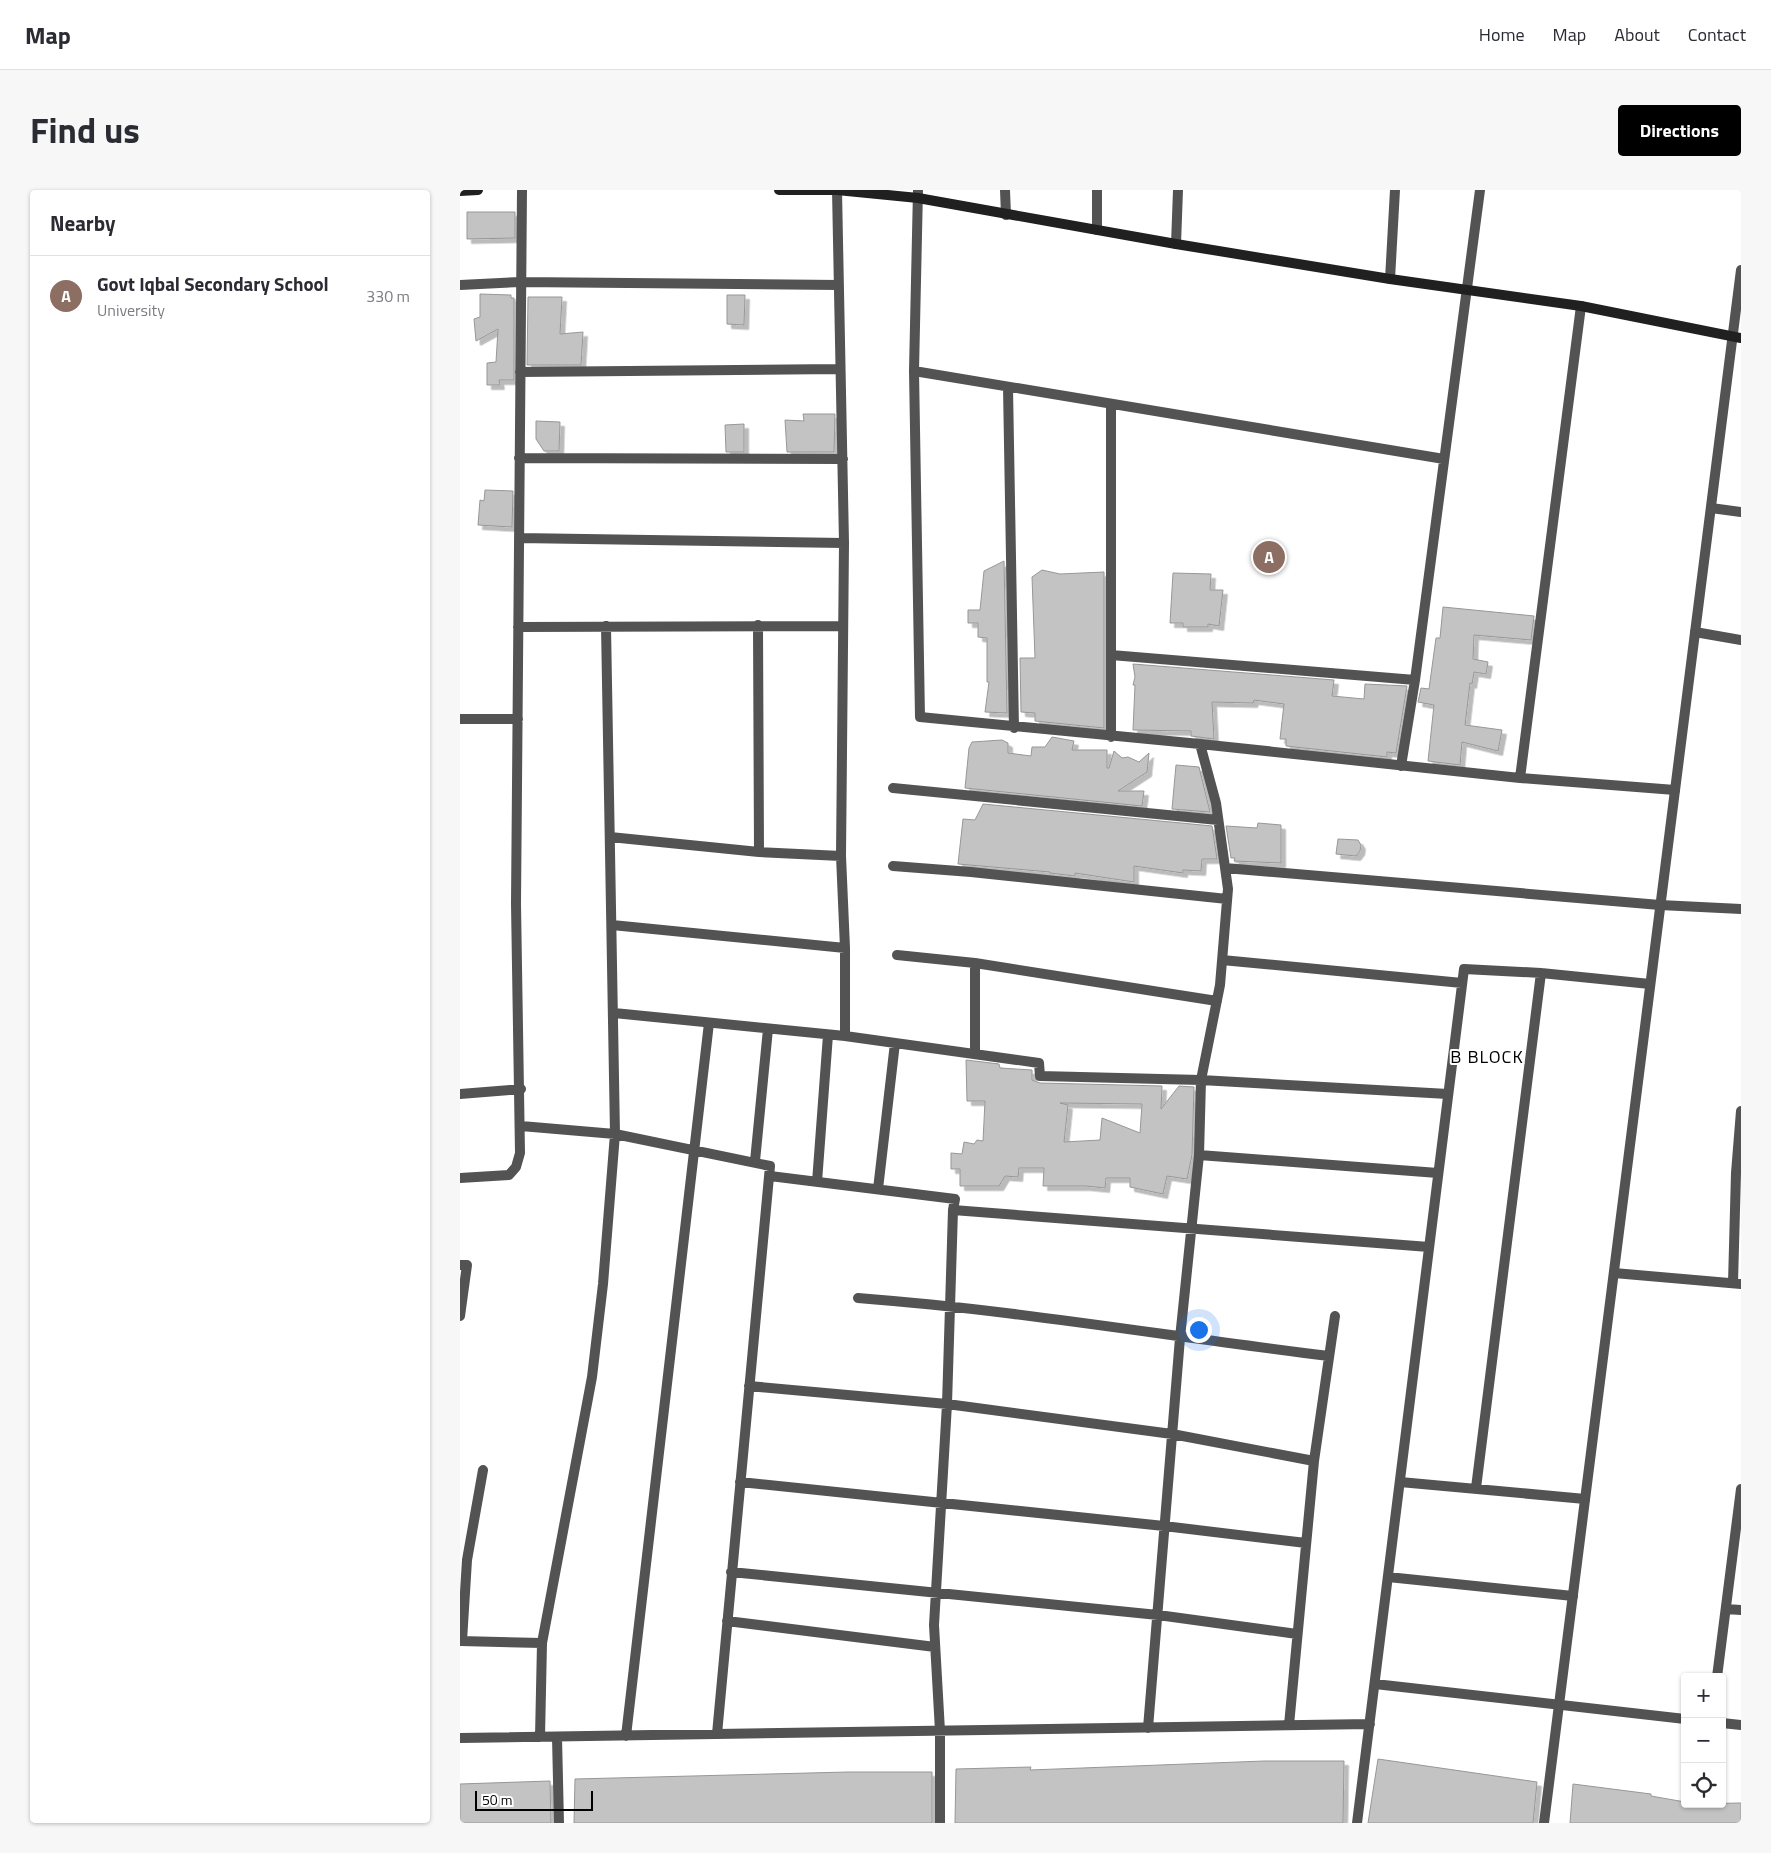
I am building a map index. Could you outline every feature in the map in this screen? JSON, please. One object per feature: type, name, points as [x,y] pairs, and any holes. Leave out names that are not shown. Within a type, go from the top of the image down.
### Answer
[{"type":"main road","points":[[460,191],[478,190]]},
{"type":"main road","points":[[780,190],[837,190],[918,194],[1006,214],[1176,244],[1390,279],[1466,288],[1581,306],[1737,338]]},
{"type":"street","points":[[460,1178],[509,1175],[516,1167],[520,1153],[516,904],[522,190]]},
{"type":"street","points":[[837,190],[839,369],[844,543],[841,856],[845,948],[845,1036]]},
{"type":"street","points":[[1006,190],[1006,214]]},
{"type":"street","points":[[1097,190],[1097,230]]},
{"type":"street","points":[[1176,244],[1178,190]]},
{"type":"street","points":[[1390,279],[1395,190]]},
{"type":"street","points":[[1401,766],[1415,680],[1480,190]]},
{"type":"street","points":[[918,194],[914,371],[920,718],[1200,744],[1520,778],[1675,790]]},
{"type":"street","points":[[1544,1823],[1711,508],[1737,338],[1741,270]]},
{"type":"street","points":[[460,285],[520,282],[839,285]]},
{"type":"street","points":[[1520,778],[1581,306]]},
{"type":"street","points":[[520,372],[839,369]]},
{"type":"street","points":[[914,371],[1444,459]]},
{"type":"street","points":[[1008,387],[1014,728]]},
{"type":"street","points":[[1111,404],[1111,737]]},
{"type":"street","points":[[519,458],[843,459]]},
{"type":"street","points":[[1711,508],[1741,512]]},
{"type":"street","points":[[519,538],[844,543]]},
{"type":"street","points":[[758,625],[759,852]]},
{"type":"street","points":[[540,1737],[542,1642],[592,1377],[615,1134],[606,626]]},
{"type":"street","points":[[518,627],[843,626]]},
{"type":"street","points":[[1695,632],[1741,640]]},
{"type":"street","points":[[1111,655],[1415,680]]},
{"type":"street","points":[[460,719],[518,719]]},
{"type":"street","points":[[1148,1728],[1180,1338],[1199,1155],[1201,1080],[1217,1001],[1227,900],[1225,868],[1218,820],[1200,744]]},
{"type":"street","points":[[893,788],[1218,820]]},
{"type":"street","points":[[610,837],[759,852],[841,856]]},
{"type":"street","points":[[893,866],[971,872],[1227,900]]},
{"type":"street","points":[[1225,868],[1660,906],[1741,909]]},
{"type":"street","points":[[612,925],[845,948]]},
{"type":"street","points":[[897,956],[975,963],[1217,1001]]},
{"type":"street","points":[[1222,960],[1462,983]]},
{"type":"street","points":[[975,963],[975,1054]]},
{"type":"street","points":[[1357,1823],[1464,969],[1541,973],[1650,984]]},
{"type":"street","points":[[1476,1488],[1541,973]]},
{"type":"street","points":[[614,1013],[828,1034],[1039,1063],[1040,1076],[1201,1080],[1448,1094]]},
{"type":"street","points":[[626,1736],[709,1022]]},
{"type":"street","points":[[755,1161],[768,1028]]},
{"type":"street","points":[[816,1182],[828,1034]]},
{"type":"street","points":[[878,1190],[895,1043]]},
{"type":"street","points":[[460,1094],[520,1089]]},
{"type":"street","points":[[1614,1273],[1737,1283],[1738,1173],[1741,1112]]},
{"type":"street","points":[[521,1126],[615,1134],[755,1161],[770,1166],[717,1734]]},
{"type":"street","points":[[1199,1155],[1438,1172]]},
{"type":"street","points":[[770,1176],[955,1199],[953,1210],[947,1404],[936,1593],[935,1647],[940,1731],[940,1823]]},
{"type":"street","points":[[953,1210],[1190,1230],[1429,1247]]},
{"type":"street","points":[[460,1265],[468,1265],[460,1316]]},
{"type":"street","points":[[858,1298],[951,1305],[1180,1338],[1329,1356]]},
{"type":"street","points":[[1288,1725],[1314,1461],[1335,1316]]},
{"type":"street","points":[[749,1386],[947,1404],[1172,1434],[1314,1461]]},
{"type":"street","points":[[483,1470],[467,1560],[461,1641],[542,1642]]},
{"type":"street","points":[[740,1482],[1164,1526],[1306,1543]]},
{"type":"street","points":[[1400,1482],[1585,1500]]},
{"type":"street","points":[[1718,1673],[1741,1489]]},
{"type":"street","points":[[731,1572],[1158,1615],[1297,1634]]},
{"type":"street","points":[[1388,1577],[1572,1596]]},
{"type":"street","points":[[1726,1609],[1741,1610]]},
{"type":"street","points":[[727,1621],[935,1647]]},
{"type":"street","points":[[1375,1684],[1681,1719]]},
{"type":"street","points":[[1726,1723],[1741,1725]]},
{"type":"street","points":[[460,1738],[1370,1724]]},
{"type":"street","points":[[557,1737],[559,1823]]},
{"type":"building","points":[[467,212],[515,212],[515,238],[467,239]]},
{"type":"building","points":[[480,294],[511,295],[511,298],[514,298],[514,380],[499,380],[500,385],[487,385],[487,363],[496,362],[498,329],[476,341],[474,319],[480,317]]},
{"type":"building","points":[[727,295],[745,295],[744,325],[727,324]]},
{"type":"building","points":[[528,297],[562,297],[560,334],[583,332],[581,365],[527,365]]},
{"type":"building","points":[[803,414],[835,414],[834,452],[787,452],[785,420],[804,421]]},
{"type":"building","points":[[536,421],[560,422],[559,451],[544,451],[536,439]]},
{"type":"building","points":[[744,424],[744,452],[726,452],[725,425]]},
{"type":"building","points":[[485,490],[513,491],[512,527],[478,525],[480,500],[484,501]]},
{"type":"building","points":[[1004,561],[1007,713],[985,712],[989,682],[987,682],[987,638],[978,637],[978,623],[968,623],[968,610],[980,610],[984,571]]},
{"type":"building","points":[[1042,570],[1060,574],[1104,572],[1104,728],[1035,721],[1035,713],[1021,712],[1020,658],[1035,658],[1032,577]]},
{"type":"building","points":[[1173,573],[1211,574],[1210,590],[1223,590],[1219,626],[1208,624],[1208,627],[1183,627],[1183,623],[1170,623]]},
{"type":"building","points":[[1443,607],[1534,616],[1531,640],[1474,635],[1473,659],[1488,662],[1486,674],[1474,672],[1472,684],[1470,683],[1465,725],[1502,730],[1498,751],[1462,742],[1460,765],[1428,761],[1434,705],[1418,702],[1421,688],[1429,689],[1436,638],[1440,638]]},
{"type":"building","points":[[1133,664],[1334,680],[1332,696],[1364,699],[1365,684],[1407,686],[1396,753],[1387,752],[1387,757],[1286,746],[1286,739],[1280,739],[1284,704],[1254,700],[1253,703],[1212,702],[1214,739],[1191,736],[1191,731],[1133,730],[1135,685],[1133,685],[1135,677]]},
{"type":"building","points":[[1052,737],[1074,741],[1072,750],[1107,750],[1107,768],[1109,768],[1114,751],[1122,758],[1128,757],[1139,762],[1149,753],[1147,772],[1118,791],[1144,791],[1142,806],[965,788],[969,748],[972,742],[1002,740],[1008,743],[1008,753],[1031,756],[1032,747],[1045,747]]},
{"type":"building","points":[[1176,765],[1199,767],[1210,812],[1172,809]]},
{"type":"building","points":[[983,804],[1212,826],[1217,859],[1202,859],[1201,871],[1183,870],[1183,873],[1134,866],[1134,882],[1075,873],[1075,876],[958,864],[963,819],[975,820]]},
{"type":"building","points":[[1258,823],[1281,825],[1281,863],[1234,861],[1235,858],[1231,858],[1226,826],[1257,828]]},
{"type":"building","points":[[1338,839],[1358,840],[1361,845],[1360,851],[1356,856],[1336,854]]},
{"type":"building","points":[[966,1060],[999,1064],[1000,1068],[1032,1070],[1032,1080],[1040,1083],[1162,1086],[1161,1109],[1179,1086],[1194,1087],[1192,1155],[1187,1179],[1167,1176],[1163,1194],[1130,1187],[1130,1178],[1106,1178],[1105,1188],[1043,1186],[1044,1168],[1019,1168],[1018,1177],[1005,1176],[999,1186],[960,1186],[960,1169],[951,1169],[951,1153],[962,1154],[964,1142],[974,1144],[977,1140],[983,1141],[985,1101],[967,1101]],"holes":[[[1060,1103],[1142,1104],[1140,1133],[1102,1118],[1100,1140],[1064,1142],[1068,1105]]]},
{"type":"building","points":[[1378,1759],[1537,1782],[1533,1823],[1368,1823]]},
{"type":"building","points":[[1264,1761],[1344,1761],[1343,1823],[955,1823],[956,1769],[1031,1767],[1030,1770]]},
{"type":"building","points":[[848,1772],[932,1772],[932,1823],[574,1823],[575,1779]]},
{"type":"building","points":[[550,1781],[551,1823],[460,1823],[460,1784]]},
{"type":"building","points":[[1573,1784],[1651,1794],[1651,1796],[1681,1801],[1681,1808],[1726,1808],[1726,1803],[1741,1803],[1741,1823],[1570,1823]]},
{"type":"place","name":"Govt Iqbal Secondary School","points":[[1269,557]]},
{"type":"district","name":"B BLOCK","points":[[1487,1056]]}]
